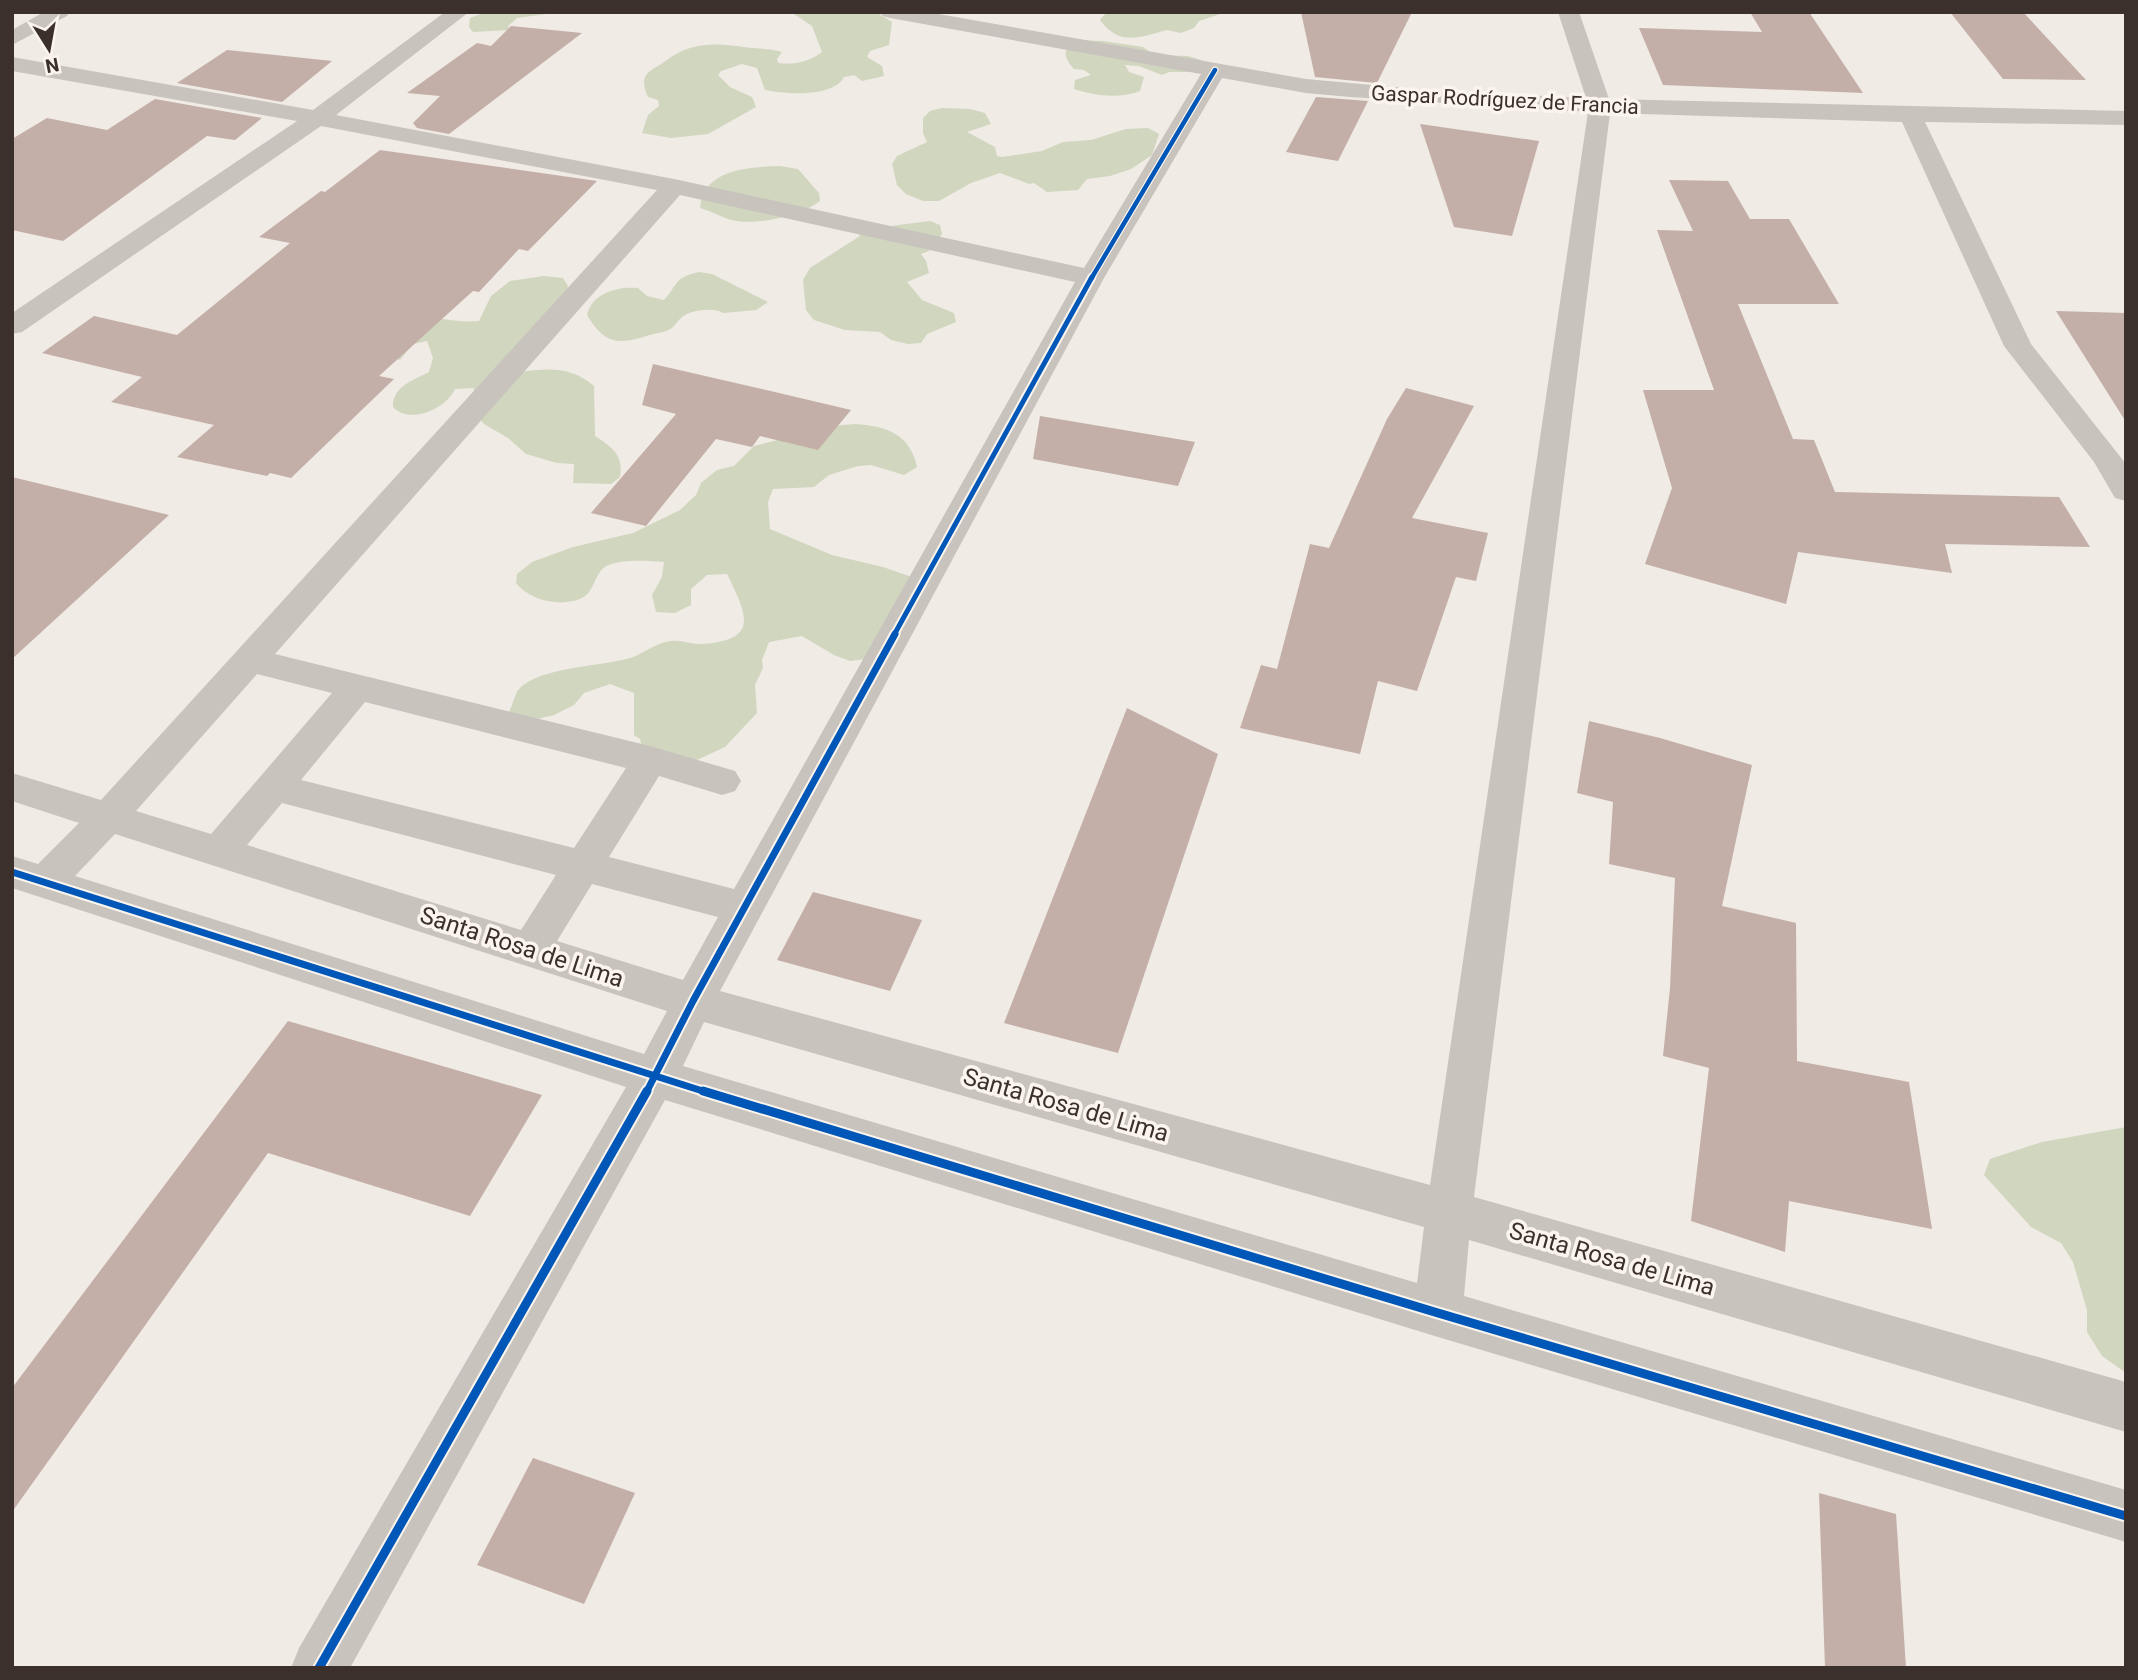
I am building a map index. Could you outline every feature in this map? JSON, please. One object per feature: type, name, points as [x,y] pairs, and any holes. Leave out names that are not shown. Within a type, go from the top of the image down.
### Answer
[{"type":"street","points":[[12,40],[60,12]]},
{"type":"street","points":[[12,326],[317,118],[459,12]]},
{"type":"street","name":"Gaspar Rodríguez de Francia","points":[[890,12],[945,17],[1215,70],[1306,86],[1366,93],[1600,106],[1911,117],[2126,118]]},
{"type":"street","points":[[1438,1313],[1449,1212],[1600,106],[1568,12]]},
{"type":"street","points":[[12,64],[317,118],[674,186],[1091,278]]},
{"type":"street","points":[[318,1668],[655,1077],[693,1001],[1091,278],[1215,70]]},
{"type":"street","points":[[1911,117],[2018,346],[2107,458],[2126,491]]},
{"type":"street","points":[[29,876],[109,816],[674,186]]},
{"type":"street","points":[[250,660],[650,760],[722,781]]},
{"type":"street","points":[[220,851],[357,687]]},
{"type":"street","points":[[530,950],[650,760]]},
{"type":"street","name":"Santa Rosa de Lima","points":[[12,787],[693,1001],[1449,1212],[2126,1407]]},
{"type":"street","points":[[274,787],[745,908]]},
{"type":"street","points":[[29,876],[655,1077],[1438,1313],[2126,1516]]},
{"type":"green space","points":[[486,12],[560,12],[517,18],[508,26],[510,30],[473,32],[469,27],[470,18]]},
{"type":"green space","points":[[791,12],[876,12],[892,22],[889,45],[870,51],[867,57],[882,66],[884,76],[862,81],[854,75],[844,77],[838,84],[819,91],[784,93],[765,90],[757,68],[742,64],[721,71],[718,75],[730,87],[752,97],[756,107],[708,134],[671,138],[642,133],[648,115],[659,106],[658,100],[648,97],[645,77],[676,54],[704,45],[733,46],[782,52],[777,59],[778,63],[784,64],[807,60],[822,52],[812,26]]},
{"type":"green space","points":[[1107,12],[1226,12],[1199,21],[1194,28],[1181,33],[1167,30],[1131,38],[1115,34],[1100,20]]},
{"type":"green space","points":[[1077,40],[1143,47],[1154,55],[1188,56],[1201,60],[1197,72],[1169,72],[1162,75],[1139,66],[1125,65],[1129,72],[1144,77],[1140,91],[1115,96],[1099,95],[1074,89],[1075,80],[1091,75],[1084,70],[1074,69],[1066,57],[1069,46]]},
{"type":"green space","points":[[942,108],[970,109],[985,113],[991,124],[967,132],[995,147],[997,156],[1002,157],[1042,151],[1063,142],[1091,140],[1126,129],[1148,128],[1159,134],[1152,155],[1131,169],[1110,176],[1087,179],[1078,190],[1047,192],[1034,183],[1029,184],[1000,173],[971,183],[939,201],[923,201],[906,194],[897,185],[892,164],[897,156],[927,142],[923,133],[923,118],[930,111]]},
{"type":"green space","points":[[780,166],[798,169],[819,193],[820,201],[790,215],[752,222],[731,220],[700,208],[709,185],[718,178],[742,169]]},
{"type":"green space","points":[[930,221],[940,225],[942,234],[929,251],[921,254],[929,273],[907,282],[922,300],[954,313],[956,322],[927,334],[921,343],[908,344],[891,340],[880,332],[845,330],[814,320],[806,310],[803,280],[810,268],[860,236],[859,230]]},
{"type":"green space","points":[[699,272],[712,274],[768,302],[756,310],[723,313],[696,311],[682,317],[669,330],[621,341],[606,337],[587,315],[594,301],[607,292],[638,288],[647,296],[664,300],[677,282],[685,276]]},
{"type":"green space","points":[[544,276],[563,278],[568,286],[564,301],[513,373],[565,371],[594,386],[595,436],[615,452],[620,463],[620,477],[611,484],[573,483],[574,464],[557,463],[526,454],[508,438],[484,424],[472,410],[474,388],[455,389],[444,403],[427,412],[409,415],[393,407],[400,389],[429,372],[433,358],[427,341],[413,344],[400,360],[383,355],[416,316],[479,321],[491,296],[510,281]]},
{"type":"green space","points":[[855,424],[887,430],[903,439],[914,456],[917,467],[904,475],[871,465],[858,466],[829,475],[814,487],[773,489],[768,502],[770,529],[832,555],[883,567],[929,583],[887,656],[850,661],[802,636],[769,642],[762,660],[763,668],[755,685],[757,713],[725,747],[671,772],[645,758],[640,739],[634,735],[634,693],[610,684],[584,693],[574,705],[554,715],[524,722],[509,712],[517,692],[538,677],[633,657],[667,642],[719,642],[732,638],[744,623],[740,602],[727,574],[707,575],[691,589],[691,605],[675,613],[656,612],[652,595],[662,577],[664,562],[629,561],[609,565],[600,571],[587,595],[565,602],[546,601],[529,594],[516,583],[517,574],[532,562],[573,547],[633,533],[680,510],[696,495],[701,483],[717,470],[734,466],[754,446],[831,426]]},
{"type":"green space","points":[[2126,1127],[2126,1373],[2102,1356],[2087,1332],[2087,1310],[2073,1262],[2061,1243],[2031,1227],[1984,1175],[1990,1159],[2042,1142]]},
{"type":"building","points":[[1301,12],[1412,12],[1377,83],[1315,77]]},
{"type":"building","points":[[1750,12],[1809,12],[1863,93],[1663,85],[1639,28],[1762,32]]},
{"type":"building","points":[[1950,12],[2023,12],[2086,80],[2003,79]]},
{"type":"building","points":[[511,26],[582,33],[449,134],[417,128],[413,123],[440,96],[407,93],[477,43],[491,46]]},
{"type":"building","points":[[227,50],[332,61],[282,102],[177,83]]},
{"type":"building","points":[[1316,97],[1368,101],[1338,161],[1286,152]]},
{"type":"building","points":[[155,99],[262,118],[235,140],[207,136],[63,241],[12,230],[12,139],[47,118],[107,130]]},
{"type":"building","points":[[1420,124],[1539,141],[1512,236],[1454,227]]},
{"type":"building","points":[[380,150],[597,181],[528,251],[519,249],[479,292],[473,291],[379,376],[394,379],[291,478],[270,473],[267,476],[177,457],[214,425],[111,402],[142,377],[42,353],[94,316],[177,335],[290,243],[259,237]]},
{"type":"building","points":[[1669,180],[1728,181],[1750,219],[1789,219],[1839,304],[1738,304],[1793,439],[1814,440],[1835,492],[2059,497],[2090,547],[1945,544],[1952,573],[1798,552],[1786,604],[1645,564],[1672,488],[1643,390],[1714,390],[1657,230],[1693,231]]},
{"type":"building","points":[[2056,311],[2126,313],[2126,422]]},
{"type":"building","points":[[653,364],[851,410],[818,450],[760,436],[752,447],[716,439],[646,526],[591,513],[676,414],[642,405]]},
{"type":"building","points":[[1406,388],[1474,406],[1412,518],[1488,533],[1476,581],[1456,577],[1417,691],[1378,681],[1360,754],[1240,728],[1261,665],[1277,669],[1310,544],[1329,548],[1387,419]]},
{"type":"building","points":[[1040,416],[1195,442],[1178,486],[1033,459]]},
{"type":"building","points":[[12,477],[169,515],[12,659]]},
{"type":"building","points":[[1127,708],[1218,754],[1118,1053],[1004,1023]]},
{"type":"building","points":[[1589,721],[1752,765],[1722,906],[1796,923],[1797,1061],[1909,1082],[1932,1229],[1789,1201],[1785,1252],[1691,1221],[1709,1068],[1663,1056],[1670,988],[1675,878],[1609,864],[1613,802],[1577,793]]},
{"type":"building","points":[[813,892],[922,920],[890,991],[777,960]]},
{"type":"building","points":[[288,1021],[542,1095],[470,1216],[268,1153],[12,1512],[12,1388]]},
{"type":"building","points":[[533,1458],[635,1493],[584,1604],[477,1565]]},
{"type":"building","points":[[1819,1493],[1896,1514],[1906,1668],[1825,1668]]},
{"type":"cycle path","points":[[319,1668],[655,1077],[693,1001],[1091,278],[1215,70]]},
{"type":"cycle path","points":[[12,872],[655,1077],[1438,1313],[2126,1516]]}]
